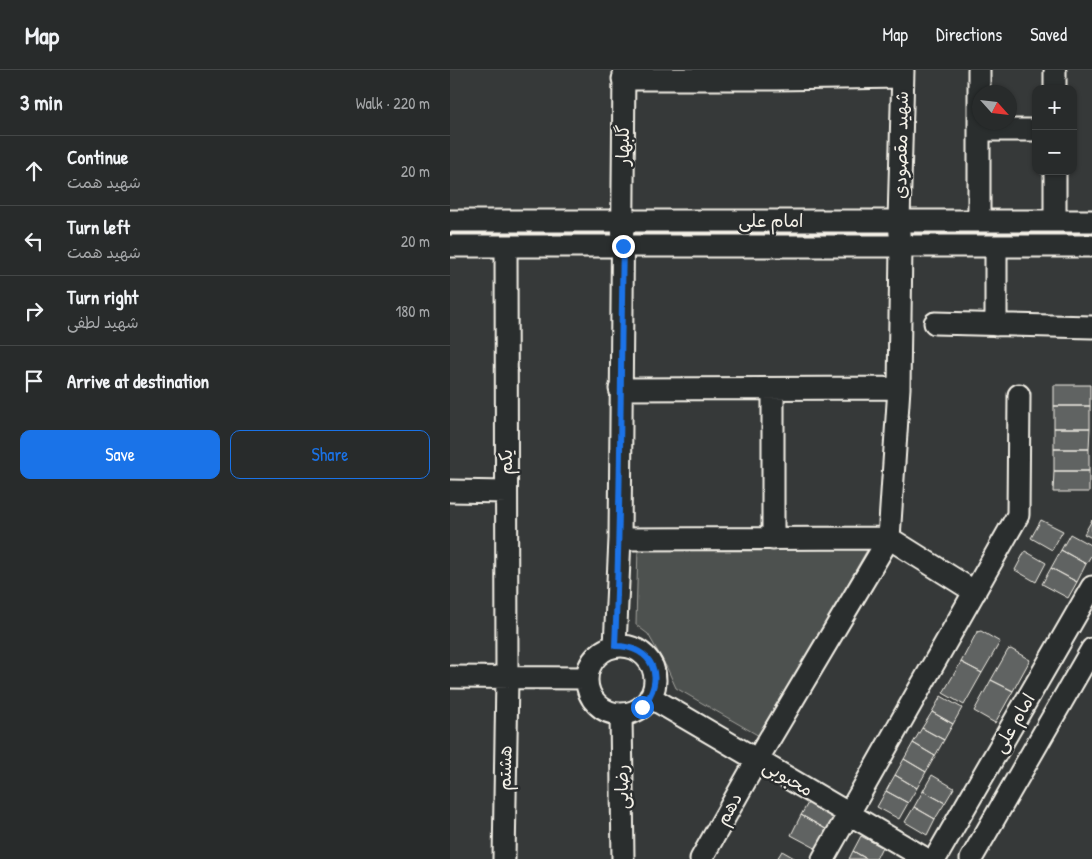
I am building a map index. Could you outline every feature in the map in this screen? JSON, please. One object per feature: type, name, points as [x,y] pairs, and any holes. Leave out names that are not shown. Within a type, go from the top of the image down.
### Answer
[{"type":"street","points":[[979,70],[979,85]]},
{"type":"street","points":[[1055,71],[1055,85]]},
{"type":"street","points":[[623,74],[902,73]]},
{"type":"street","name":"شهید مقصودی","points":[[889,538],[898,388],[902,73]]},
{"type":"street","name":"گلبهار","points":[[615,646],[620,539],[623,74]]},
{"type":"street","points":[[979,130],[979,221]]},
{"type":"street","points":[[1017,130],[1032,130]]},
{"type":"street","points":[[1055,175],[1055,221]]},
{"type":"street","name":"امام علی","points":[[450,220],[1092,221]]},
{"type":"street","name":"امام علی","points":[[450,246],[1092,246]]},
{"type":"street","name":"یکم","points":[[506,246],[506,678]]},
{"type":"street","points":[[996,246],[996,325]]},
{"type":"street","points":[[936,323],[1092,327]]},
{"type":"street","points":[[620,389],[898,388]]},
{"type":"street","points":[[773,539],[774,389]]},
{"type":"street","points":[[823,859],[1018,515],[1018,395]]},
{"type":"street","points":[[450,491],[506,492]]},
{"type":"street","points":[[620,539],[889,538],[975,592]]},
{"type":"street","name":"دهم","points":[[702,859],[757,760],[889,538]]},
{"type":"street","name":"امام علی","points":[[935,859],[1092,587]]},
{"type":"street","points":[[615,646],[632,648],[647,657],[653,667],[654,689],[642,707],[632,713],[610,713],[600,708],[592,699],[588,689],[586,678],[589,667],[595,657],[604,650],[615,646]]},
{"type":"street","name":"امام علی","points":[[971,859],[1092,649]]},
{"type":"street","points":[[450,677],[586,678]]},
{"type":"street","name":"هشتم","points":[[504,859],[506,678]]},
{"type":"street","name":"محبوبی","points":[[650,697],[926,859]]},
{"type":"street","name":"رضایی","points":[[621,714],[623,859]]},
{"type":"shaded area","points":[[871,543],[761,737],[676,688],[648,634],[636,625],[638,545]]},
{"type":"building","points":[[1054,385],[1090,385],[1090,406],[1054,406]]},
{"type":"building","points":[[1054,406],[1090,406],[1090,428],[1054,428]]},
{"type":"building","points":[[1054,428],[1090,428],[1089,449],[1054,449]]},
{"type":"building","points":[[1054,449],[1089,449],[1089,471],[1054,471]]},
{"type":"building","points":[[1054,471],[1089,471],[1089,492],[1053,492]]},
{"type":"building","points":[[1041,520],[1063,531],[1052,550],[1031,538]]},
{"type":"building","points":[[1092,520],[1092,538],[1084,534]]},
{"type":"building","points":[[1070,534],[1092,546],[1092,554],[1086,564],[1061,550]]},
{"type":"building","points":[[1061,550],[1086,564],[1077,582],[1051,568]]},
{"type":"building","points":[[1025,551],[1046,563],[1036,582],[1015,570]]},
{"type":"building","points":[[1051,568],[1077,582],[1068,598],[1042,584]]},
{"type":"building","points":[[981,631],[1000,642],[982,673],[961,662],[977,632]]},
{"type":"building","points":[[1011,649],[1030,660],[1013,691],[991,680],[1008,650]]},
{"type":"building","points":[[961,662],[982,673],[964,705],[943,693]]},
{"type":"building","points":[[991,680],[1013,691],[995,723],[974,711]]},
{"type":"building","points":[[941,696],[962,708],[953,724],[932,712]]},
{"type":"building","points":[[932,712],[953,724],[944,740],[922,728]]},
{"type":"building","points":[[922,728],[944,740],[935,756],[913,743]]},
{"type":"building","points":[[913,743],[935,756],[926,772],[904,759]]},
{"type":"building","points":[[904,759],[926,772],[917,788],[895,775]]},
{"type":"building","points":[[895,775],[917,788],[908,803],[886,791]]},
{"type":"building","points":[[932,775],[954,788],[945,803],[923,791]]},
{"type":"building","points":[[886,791],[908,803],[899,819],[877,807]]},
{"type":"building","points":[[923,791],[945,803],[935,819],[914,807]]},
{"type":"building","points":[[812,796],[840,817],[831,832],[801,815]]},
{"type":"building","points":[[914,807],[935,819],[927,835],[905,822]]},
{"type":"building","points":[[801,815],[831,832],[821,851],[791,835]]},
{"type":"building","points":[[861,836],[882,847],[876,859],[867,859],[853,851]]},
{"type":"building","points":[[782,851],[796,859],[777,859]]},
{"type":"building","points":[[853,851],[867,859],[849,859]]},
{"type":"route","points":[[623,246],[620,389],[620,539],[615,646],[627,646],[638,650],[647,657],[653,667],[654,689],[642,707]]}]
